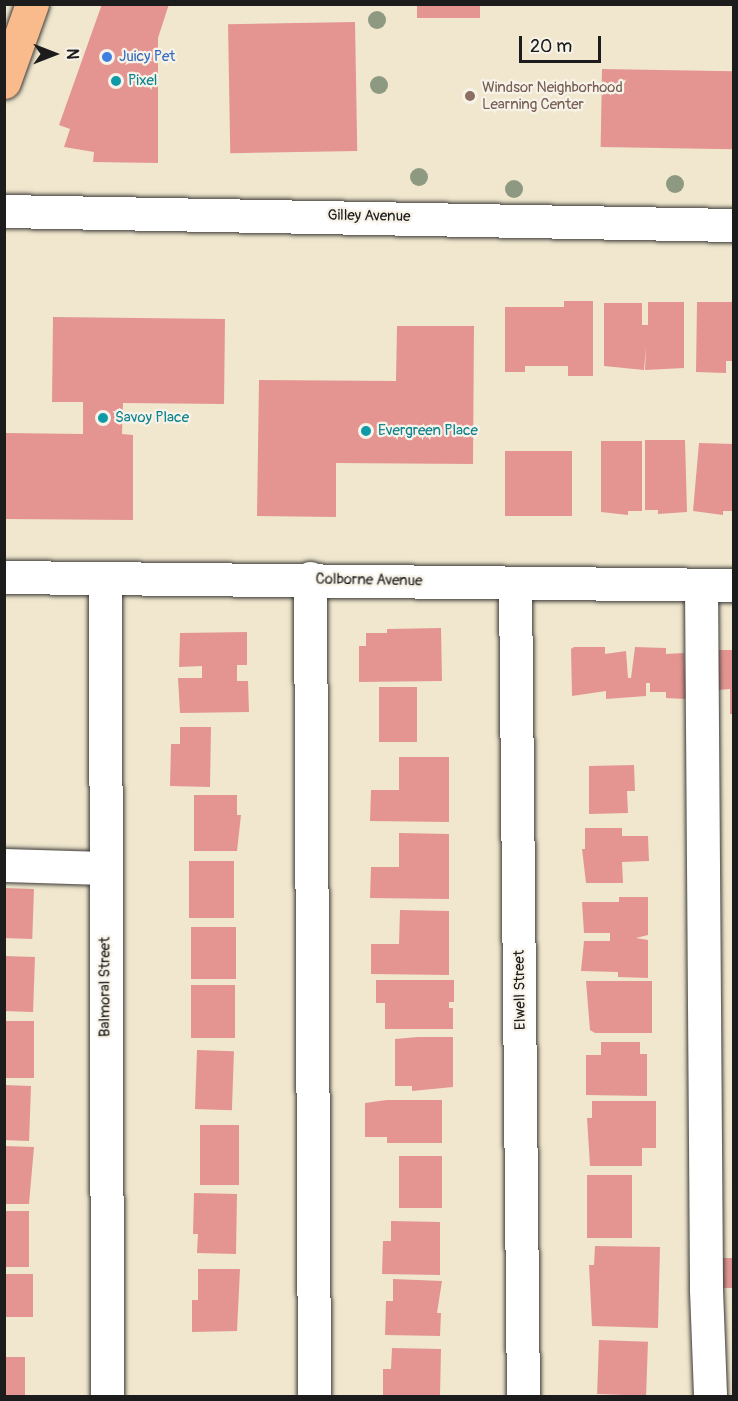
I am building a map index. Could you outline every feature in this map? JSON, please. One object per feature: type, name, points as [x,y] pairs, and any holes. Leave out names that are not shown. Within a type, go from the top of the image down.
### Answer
[{"type":"main road","points":[[4,82],[32,4]]},
{"type":"street","name":"Gilley Avenue","points":[[4,211],[734,225]]},
{"type":"street","name":"Colborne Avenue","points":[[4,577],[310,578],[734,585]]},
{"type":"street","name":"Balmoral Street","points":[[105,578],[107,1396]]},
{"type":"street","points":[[310,578],[314,1396]]},
{"type":"street","name":"Elwell Street","points":[[515,583],[523,1396]]},
{"type":"street","points":[[701,585],[705,1278],[710,1396]]},
{"type":"street","points":[[4,865],[104,868]]},
{"type":"building","name":"Pixel","points":[[102,4],[169,4],[158,38],[158,163],[93,162],[94,152],[64,147],[70,129],[59,125]]},
{"type":"building","points":[[417,4],[480,4],[480,18],[417,18]]},
{"type":"building","points":[[355,22],[357,151],[230,153],[228,24]]},
{"type":"building","points":[[602,69],[734,71],[733,149],[601,147]]},
{"type":"building","points":[[564,301],[593,301],[593,376],[568,376],[568,366],[525,366],[525,372],[505,372],[505,307],[564,307]]},
{"type":"building","points":[[648,302],[684,302],[684,368],[645,370],[646,347],[644,370],[604,366],[604,303],[642,303],[642,325],[648,325]]},
{"type":"building","points":[[697,302],[734,302],[734,361],[726,361],[726,373],[696,372]]},
{"type":"building","name":"Savoy Place","points":[[53,317],[225,319],[224,404],[123,403],[122,434],[133,435],[133,520],[5,519],[5,433],[83,434],[83,402],[52,402]]},
{"type":"building","name":"Evergreen Place","points":[[397,326],[474,326],[473,464],[336,463],[336,517],[257,516],[259,380],[396,381]]},
{"type":"building","points":[[645,440],[685,440],[687,512],[658,514],[658,510],[645,510]]},
{"type":"building","points":[[601,441],[642,441],[642,511],[628,511],[628,515],[601,512]]},
{"type":"building","points":[[699,443],[734,444],[734,511],[723,511],[723,515],[693,511]]},
{"type":"building","points":[[505,451],[572,451],[572,516],[505,516]]},
{"type":"building","points":[[441,628],[442,681],[359,682],[359,646],[366,646],[366,633],[387,633],[387,629]]},
{"type":"building","points":[[247,632],[247,665],[237,665],[237,681],[248,681],[249,712],[180,713],[178,678],[202,678],[202,666],[179,667],[180,633]]},
{"type":"building","points":[[574,647],[605,647],[605,654],[626,651],[628,678],[631,678],[635,647],[666,648],[666,654],[684,653],[686,699],[666,698],[666,692],[650,692],[650,683],[646,683],[646,696],[606,699],[606,691],[572,696],[571,649]]},
{"type":"building","points":[[718,650],[734,650],[734,714],[730,714],[730,689],[718,690]]},
{"type":"building","points":[[379,687],[417,687],[417,742],[379,742]]},
{"type":"building","points":[[180,727],[211,727],[210,787],[170,786],[171,744],[180,744]]},
{"type":"building","points":[[399,757],[449,757],[449,822],[370,821],[371,790],[399,790]]},
{"type":"building","points":[[634,765],[635,791],[627,791],[628,813],[589,814],[589,766]]},
{"type":"building","points":[[194,795],[237,795],[237,815],[241,815],[237,851],[194,851]]},
{"type":"building","points":[[585,828],[622,828],[622,836],[648,836],[649,861],[622,862],[623,883],[586,883],[582,849],[585,849]]},
{"type":"building","points":[[399,833],[449,834],[449,899],[370,898],[371,867],[399,867]]},
{"type":"building","points":[[189,861],[234,861],[234,918],[189,918]]},
{"type":"building","points":[[4,888],[34,889],[32,939],[4,938]]},
{"type":"building","points":[[619,897],[648,897],[648,935],[636,938],[648,940],[648,978],[618,977],[618,972],[581,971],[584,941],[610,941],[610,933],[584,933],[582,902],[619,902]]},
{"type":"building","points":[[400,910],[449,911],[449,975],[371,974],[371,944],[399,944]]},
{"type":"building","points":[[191,927],[236,927],[236,979],[191,979]]},
{"type":"building","points":[[4,956],[35,957],[33,1012],[4,1011]]},
{"type":"building","points":[[376,980],[454,980],[454,1002],[449,1002],[449,1008],[453,1008],[453,1029],[385,1029],[385,1003],[376,1003]]},
{"type":"building","points":[[586,981],[652,981],[652,1033],[595,1033],[590,1030]]},
{"type":"building","points":[[191,985],[235,985],[235,1038],[191,1038]]},
{"type":"building","points":[[4,1021],[34,1021],[34,1078],[4,1078]]},
{"type":"building","points":[[453,1037],[453,1087],[412,1091],[412,1086],[395,1086],[395,1039]]},
{"type":"building","points":[[601,1042],[640,1042],[640,1054],[647,1054],[647,1096],[586,1095],[586,1055],[601,1055]]},
{"type":"building","points":[[197,1050],[234,1051],[232,1110],[195,1109]]},
{"type":"building","points":[[4,1085],[31,1086],[29,1141],[4,1140]]},
{"type":"building","points":[[387,1100],[442,1100],[442,1143],[387,1143],[387,1137],[365,1137],[365,1103]]},
{"type":"building","points":[[592,1101],[656,1101],[656,1148],[642,1148],[642,1166],[590,1166],[587,1118],[592,1118]]},
{"type":"building","points":[[200,1125],[239,1125],[239,1185],[200,1185]]},
{"type":"building","points":[[4,1146],[34,1147],[29,1204],[4,1204]]},
{"type":"building","points":[[399,1156],[442,1156],[442,1208],[399,1208]]},
{"type":"building","points":[[587,1175],[632,1175],[632,1238],[587,1238]]},
{"type":"building","points":[[194,1193],[237,1194],[236,1254],[197,1253],[198,1234],[193,1234]]},
{"type":"building","points":[[4,1211],[29,1211],[29,1267],[4,1267]]},
{"type":"building","points":[[391,1221],[440,1222],[440,1275],[382,1274],[383,1241],[391,1241]]},
{"type":"building","points":[[595,1246],[660,1247],[658,1328],[592,1326],[589,1265],[594,1265]]},
{"type":"building","points":[[722,1258],[734,1258],[734,1288],[722,1288]]},
{"type":"building","points":[[198,1269],[240,1269],[237,1331],[192,1332],[192,1300],[198,1300]]},
{"type":"building","points":[[4,1274],[33,1274],[33,1317],[4,1317]]},
{"type":"building","points":[[393,1279],[442,1281],[437,1313],[441,1313],[440,1336],[385,1335],[386,1301],[393,1301]]},
{"type":"building","points":[[599,1340],[648,1342],[646,1396],[597,1394]]},
{"type":"building","points":[[392,1348],[441,1349],[440,1396],[383,1396],[383,1369],[391,1369]]},
{"type":"building","points":[[4,1357],[25,1357],[25,1396],[4,1396]]},
{"type":"place","name":"Juicy Pet","points":[[107,57]]},
{"type":"place","name":"Pixel","points":[[116,81]]},
{"type":"place","name":"Windsor Neighborhood Learning Center","points":[[470,96]]},
{"type":"place","name":"Savoy Place","points":[[103,418]]},
{"type":"place","name":"Evergreen Place","points":[[366,431]]}]
